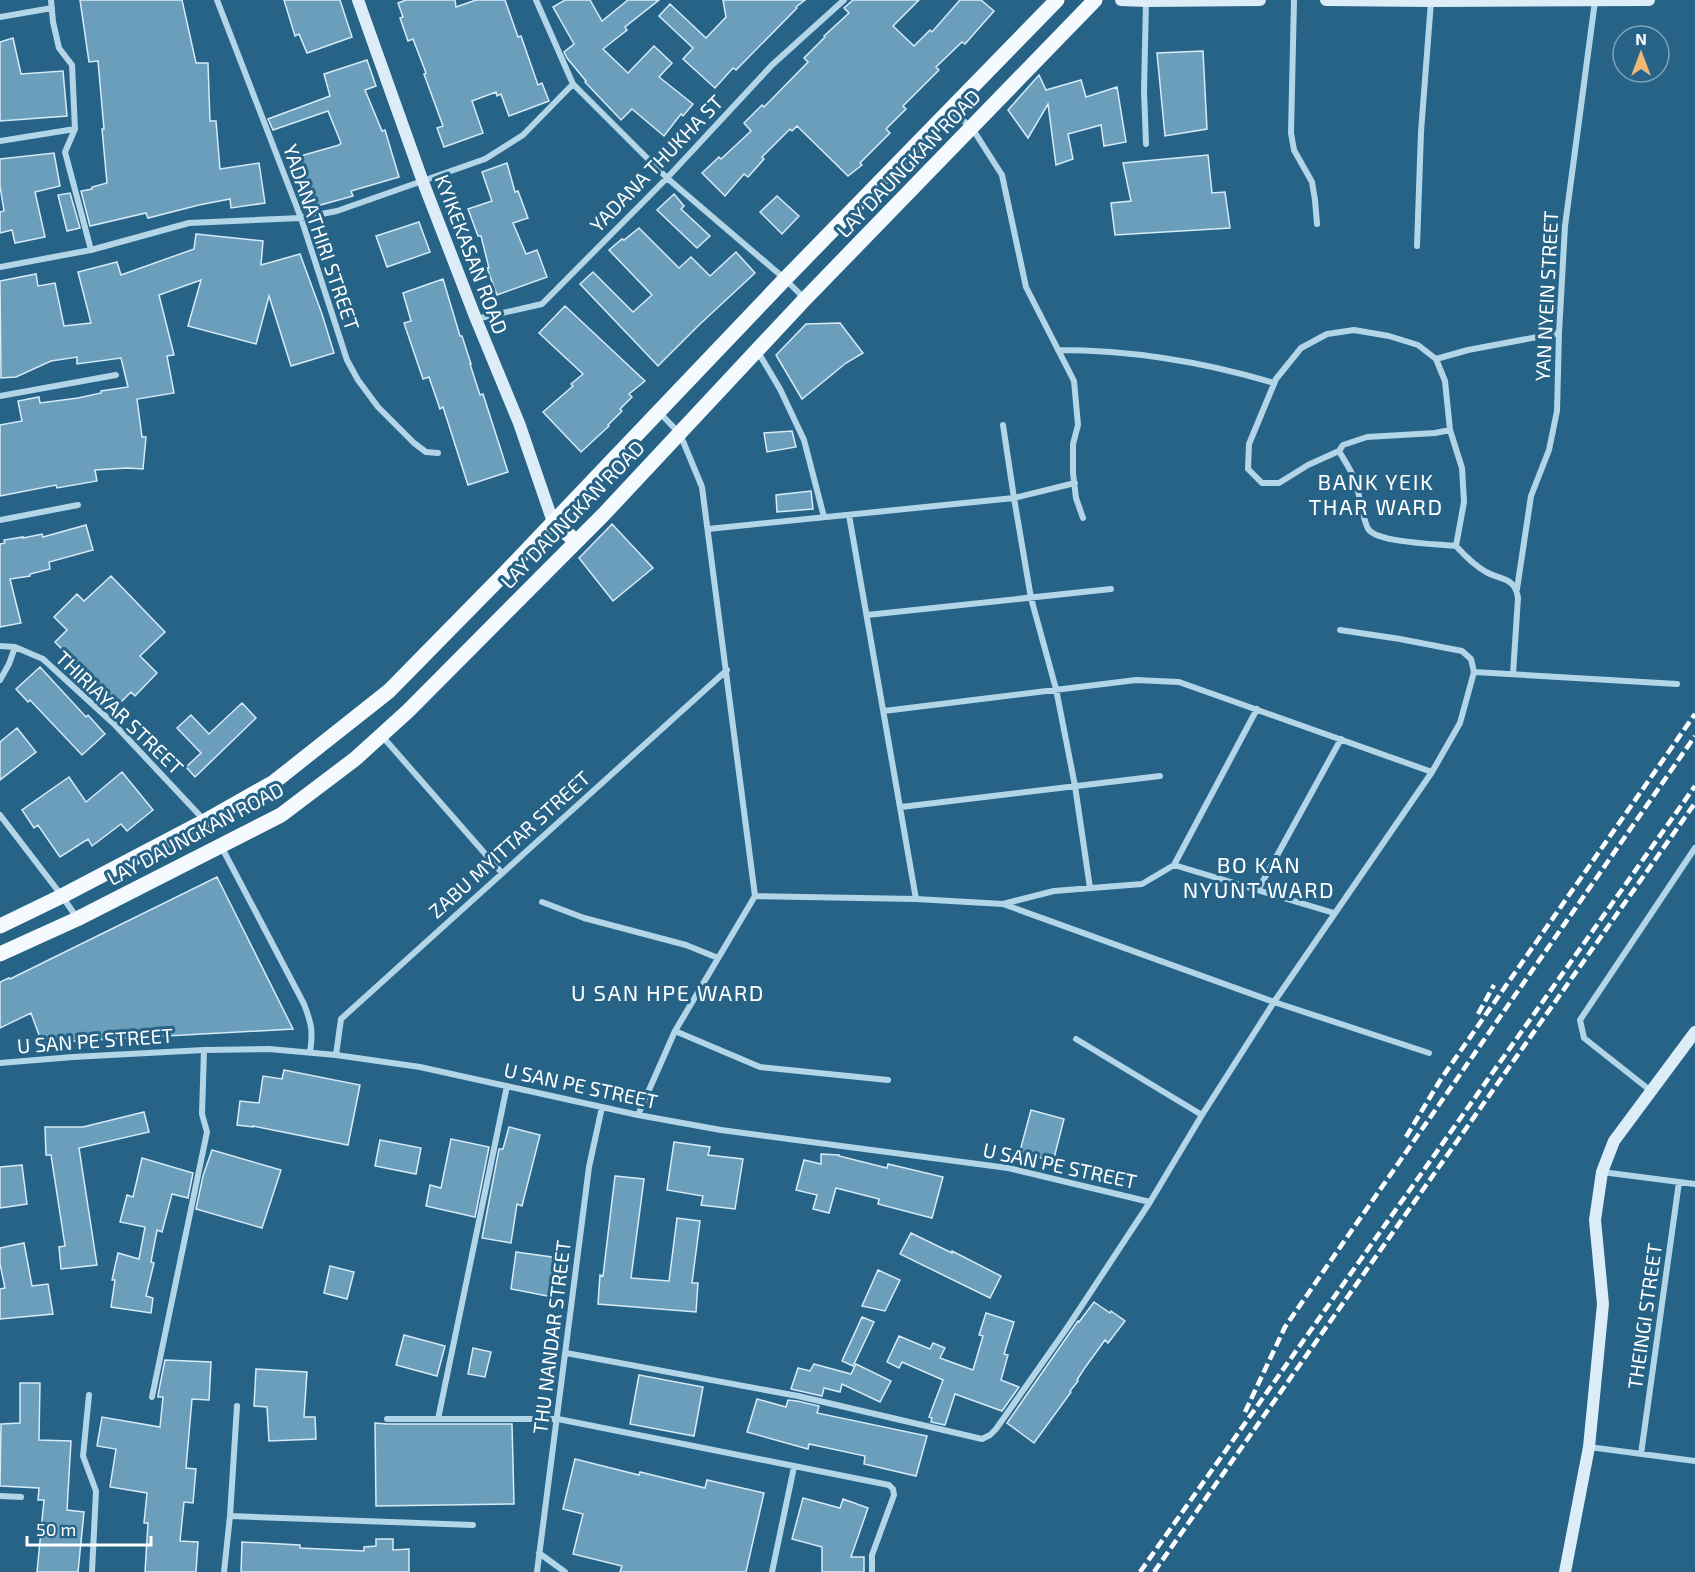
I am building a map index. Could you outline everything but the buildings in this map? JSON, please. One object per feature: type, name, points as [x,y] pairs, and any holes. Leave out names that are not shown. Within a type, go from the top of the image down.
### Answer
[{"type":"main road","name":"LAY DAUNGKAN ROAD","points":[[0,926],[205,821],[274,782],[389,691],[1057,0]]},
{"type":"main road","name":"LAY DAUNGKAN ROAD","points":[[0,954],[77,919],[280,815],[355,759],[408,711],[576,541],[680,434],[805,299],[1095,0]]},
{"type":"main road","points":[[553,522],[576,541]]},
{"type":"main road","points":[[503,575],[523,595]]},
{"type":"main road","points":[[389,691],[408,711]]},
{"type":"street","points":[[51,0],[59,48],[72,65],[75,129],[66,152],[92,250]]},
{"type":"street","name":"YADANATHIRI STREET","points":[[217,0],[301,218],[347,360],[358,380],[378,407],[414,443],[426,452],[438,453]]},
{"type":"street","name":"KYIKEKASAN ROAD","points":[[358,0],[423,182],[519,423],[553,522]]},
{"type":"street","points":[[536,0],[573,84],[668,178],[805,299]]},
{"type":"street","name":"YADANA THUKHA ST","points":[[476,319],[542,304],[668,178],[772,65],[844,0]]},
{"type":"street","points":[[1121,0],[1260,0]]},
{"type":"street","points":[[1294,0],[1291,133],[1294,150],[1312,182],[1317,224]]},
{"type":"street","points":[[1326,0],[1649,0]]},
{"type":"street","points":[[1146,1],[1144,91],[1146,144]]},
{"type":"street","points":[[1417,246],[1421,132],[1431,1]]},
{"type":"street","name":"YAN NYEIN STREET","points":[[1514,674],[1517,589],[1531,496],[1549,450],[1557,411],[1565,226],[1595,1]]},
{"type":"street","points":[[0,17],[52,8]]},
{"type":"street","points":[[0,267],[92,250],[189,224],[301,218],[337,211],[485,159],[523,135],[573,84]]},
{"type":"street","points":[[951,110],[972,128],[1002,175],[1026,287],[1074,381],[1078,425],[1073,444],[1075,483],[1076,498],[1083,518]]},
{"type":"street","points":[[0,141],[75,129]]},
{"type":"street","points":[[1450,430],[1367,437],[1343,445],[1339,451],[1308,465],[1279,483],[1262,483],[1248,469],[1249,444],[1274,383],[1301,348],[1327,334],[1354,330],[1389,336],[1418,345],[1436,359],[1445,381],[1450,430],[1462,468],[1464,502],[1456,546]]},
{"type":"street","points":[[1436,359],[1468,350],[1559,333]]},
{"type":"street","points":[[1058,350],[1089,350],[1166,358],[1234,371],[1274,383]]},
{"type":"street","points":[[757,351],[780,389],[804,441],[824,517]]},
{"type":"street","points":[[0,396],[116,375]]},
{"type":"street","points":[[638,1115],[675,1030],[755,896],[702,487],[680,434],[659,412]]},
{"type":"street","points":[[1003,425],[1032,598],[1056,689],[1090,888]]},
{"type":"street","points":[[1339,451],[1354,478],[1369,530],[1378,536],[1413,543],[1456,546],[1465,556],[1487,572],[1507,579],[1517,589]]},
{"type":"street","points":[[708,529],[1014,498],[1075,483]]},
{"type":"street","points":[[0,520],[78,505]]},
{"type":"street","points":[[849,516],[916,899]]},
{"type":"street","points":[[867,615],[1111,589]]},
{"type":"street","points":[[566,1353],[798,1396],[982,1439],[990,1435],[1070,1325],[1150,1202],[1274,1002],[1432,772],[1460,723],[1474,672],[1471,659],[1462,651],[1340,630]]},
{"type":"street","name":"THIRIAYAR STREET","points":[[0,646],[15,647],[43,659],[114,724],[205,821]]},
{"type":"street","points":[[0,680],[15,647]]},
{"type":"street","name":"ZABU MYITTAR STREET","points":[[336,1055],[341,1019],[727,670]]},
{"type":"street","points":[[1474,672],[1677,684]]},
{"type":"street","points":[[884,711],[1136,680],[1179,682],[1432,772]]},
{"type":"street","points":[[1003,904],[1054,891],[1143,884],[1174,865],[1257,709]]},
{"type":"street","points":[[381,735],[502,873]]},
{"type":"street","points":[[1258,890],[1341,739]]},
{"type":"street","points":[[901,807],[1160,776]]},
{"type":"street","points":[[0,815],[77,919]]},
{"type":"street","points":[[221,846],[304,1004],[313,1034],[310,1053]]},
{"type":"street","points":[[1651,1091],[1584,1038],[1580,1020],[1695,848]]},
{"type":"street","points":[[1174,865],[1334,913]]},
{"type":"street","points":[[755,896],[916,899],[1003,904],[1274,1002],[1429,1053]]},
{"type":"street","points":[[542,902],[584,918],[686,945],[718,958]]},
{"type":"street","points":[[675,1030],[760,1067],[888,1080]]},
{"type":"street","points":[[1564,1572],[1589,1447],[1604,1304],[1595,1220],[1602,1172],[1614,1141],[1695,1032]]},
{"type":"street","points":[[1076,1038],[1202,1115]]},
{"type":"street","name":"U SAN PE STREET","points":[[0,1063],[204,1050],[269,1049],[336,1055],[420,1067],[638,1115],[721,1130],[1008,1168],[1150,1202]]},
{"type":"street","points":[[152,1397],[207,1132],[202,1114],[204,1050]]},
{"type":"street","points":[[438,1419],[507,1086]]},
{"type":"street","name":"THU NANDAR STREET","points":[[537,1572],[589,1167],[602,1107]]},
{"type":"street","points":[[1602,1172],[1695,1184]]},
{"type":"street","name":"THEINGI STREET","points":[[1641,1454],[1679,1182]]},
{"type":"street","points":[[89,1395],[83,1456],[96,1491],[92,1572]]},
{"type":"street","points":[[224,1572],[237,1406]]},
{"type":"street","points":[[387,1419],[558,1419],[889,1485],[894,1495],[872,1556],[872,1572]]},
{"type":"street","points":[[1589,1447],[1695,1461]]},
{"type":"street","points":[[772,1572],[794,1467]]},
{"type":"street","points":[[0,1496],[21,1497]]},
{"type":"street","points":[[230,1516],[473,1526]]},
{"type":"street","points":[[539,1553],[565,1572]]},
{"type":"railway","points":[[1406,1137],[1441,1079],[1695,714]]},
{"type":"railway","points":[[1245,1412],[1285,1327],[1695,736]]},
{"type":"railway","points":[[1140,1572],[1695,786]]},
{"type":"railway","points":[[1154,1572],[1695,803]]},
{"type":"railway","points":[[1478,1014],[1494,985]]},
{"type":"district","name":"BANK YEIK THAR WARD","points":[[1376,494]]},
{"type":"district","name":"BO KAN NYUNT WARD","points":[[1259,876]]},
{"type":"district","name":"U SAN HPE WARD","points":[[668,992]]}]
